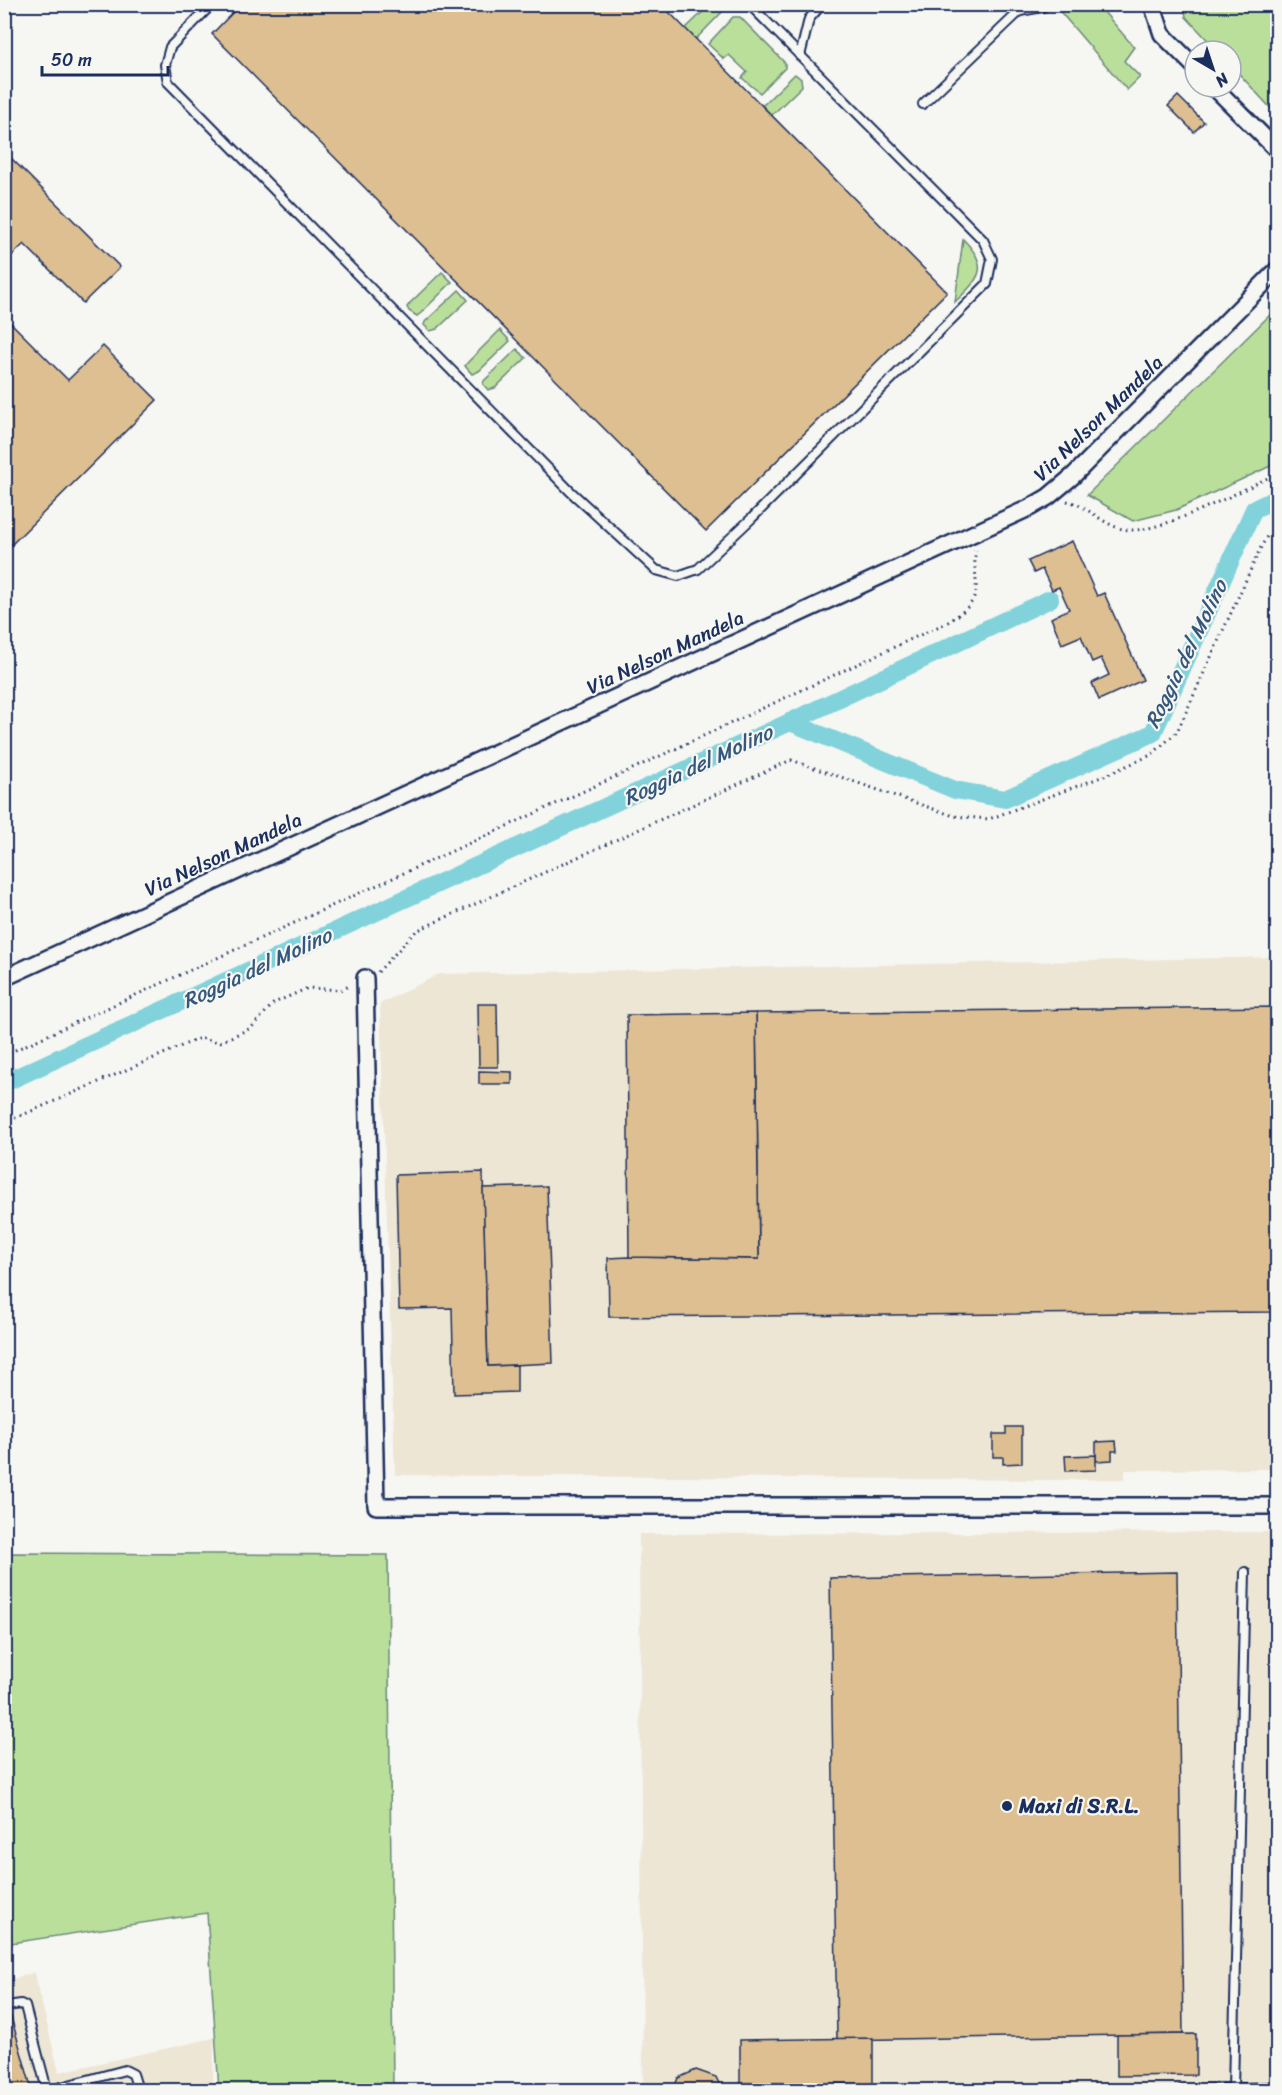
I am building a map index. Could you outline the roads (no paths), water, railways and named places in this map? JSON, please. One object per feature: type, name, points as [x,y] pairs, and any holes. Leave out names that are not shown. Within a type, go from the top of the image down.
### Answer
[{"type":"street","points":[[1152,4],[1162,34],[1183,55]]},
{"type":"street","points":[[1226,99],[1278,151]]},
{"type":"street","name":"Via Nelson Mandela","points":[[4,978],[974,534],[1048,497],[1073,476],[1278,269]]},
{"type":"street","points":[[365,978],[376,1506],[1278,1506]]},
{"type":"lane","points":[[212,4],[170,47],[165,65],[168,82],[570,491],[656,570],[678,576],[698,569],[752,518],[987,284],[992,258],[983,240],[748,4]]},
{"type":"lane","points":[[800,56],[808,19],[822,4]]},
{"type":"lane","points":[[1013,4],[1020,11]]},
{"type":"lane","points":[[923,104],[1020,11],[1043,7],[1046,4]]},
{"type":"lane","points":[[1233,2089],[1245,1572]]},
{"type":"lane","points":[[8,2006],[21,2004],[25,2006],[49,2091],[125,2070],[132,2074],[138,2091]]},
{"type":"lane","points":[[1181,2091],[1278,2087]]},
{"type":"waterway","name":"Roggia del Molino","points":[[4,1083],[790,722],[955,790],[1005,799],[1153,733],[1254,509],[1278,498]]},
{"type":"waterway","points":[[790,722],[1050,599]]},
{"type":"place","name":"Maxi di S.R.L.","points":[[1007,1806]]}]
